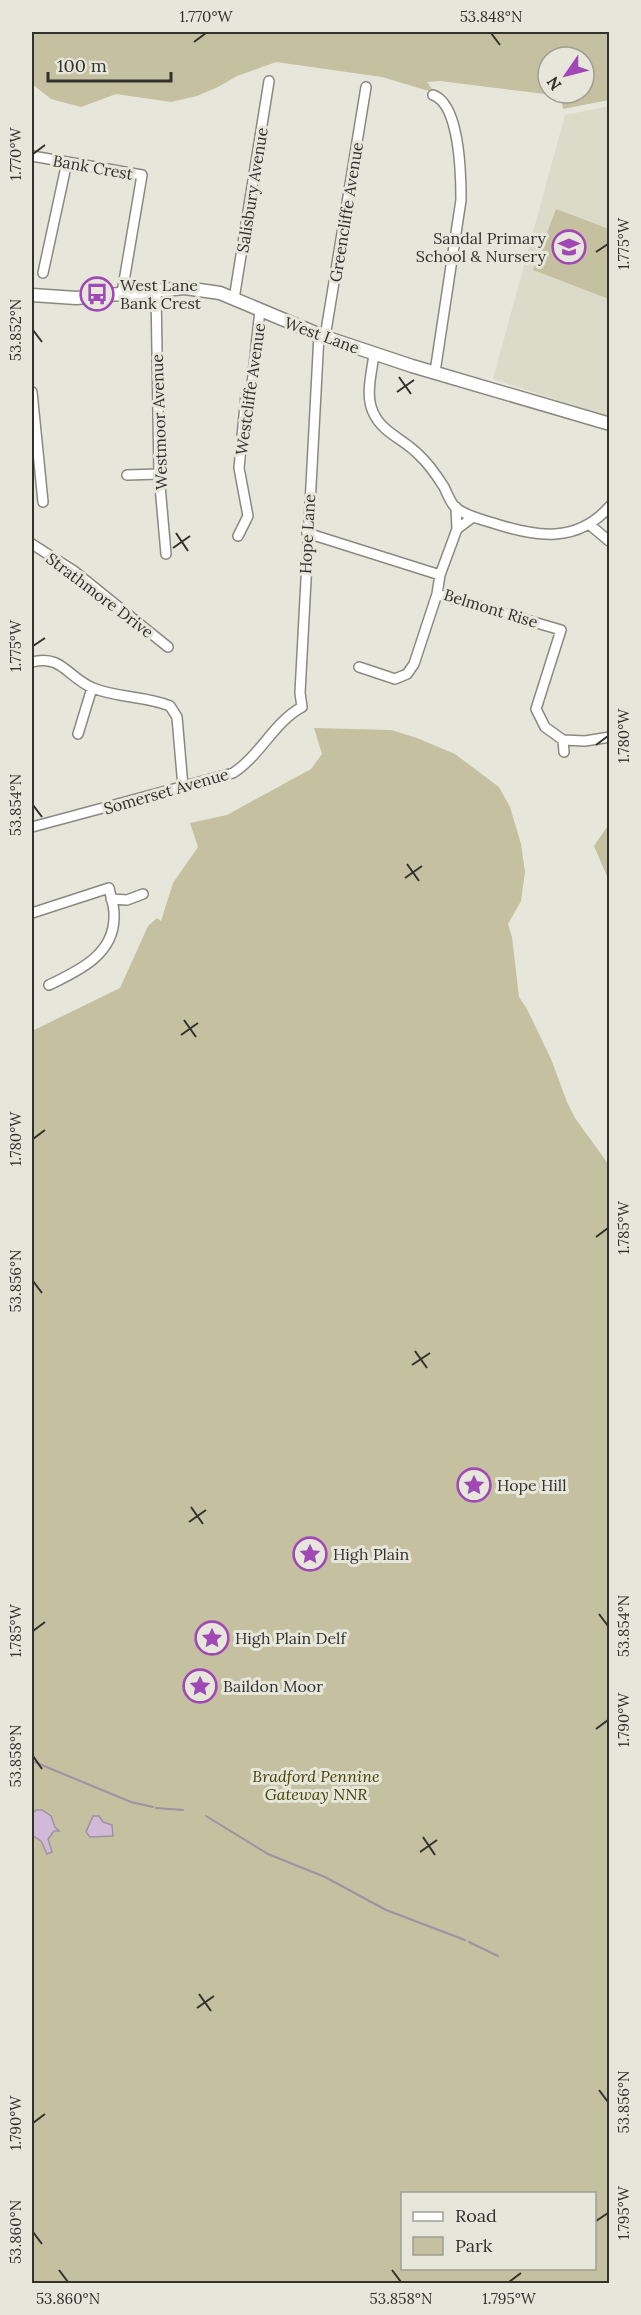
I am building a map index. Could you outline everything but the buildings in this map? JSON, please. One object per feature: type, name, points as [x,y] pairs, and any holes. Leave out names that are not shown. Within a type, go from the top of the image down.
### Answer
[{"type":"street","name":"Salisbury Avenue","points":[[234,299],[269,81]]},
{"type":"street","name":"Greencliffe Avenue","points":[[322,336],[366,87]]},
{"type":"street","points":[[433,95],[442,101],[451,120],[460,156],[461,174],[461,200],[435,372]]},
{"type":"street","name":"Bank Crest","points":[[32,156],[142,175],[122,293]]},
{"type":"street","points":[[43,273],[67,162]]},
{"type":"street","name":"West Lane","points":[[32,295],[76,298],[185,288],[220,292],[322,336],[374,354],[609,424]]},
{"type":"street","name":"Westmoor Avenue","points":[[156,290],[159,474],[166,554]]},
{"type":"street","name":"Westcliffe Avenue","points":[[238,536],[248,516],[239,468],[246,395],[252,385],[260,310]]},
{"type":"street","name":"Hope Lane","points":[[283,723],[302,707],[300,693],[307,533],[322,336]]},
{"type":"street","points":[[374,354],[369,396],[372,411],[383,428],[412,447],[427,464],[456,507],[473,517],[507,528],[538,534],[566,533],[590,525],[609,506]]},
{"type":"street","points":[[32,392],[43,502]]},
{"type":"street","points":[[127,475],[159,474]]},
{"type":"street","points":[[440,575],[457,529],[456,507]]},
{"type":"street","points":[[457,529],[473,517]]},
{"type":"street","points":[[590,525],[609,541]]},
{"type":"street","name":"Belmont Rise","points":[[307,533],[440,575],[437,594],[561,630],[536,709],[545,727],[562,740]]},
{"type":"street","name":"Strathmore Drive","points":[[32,544],[74,572],[168,647]]},
{"type":"street","points":[[358,667],[394,679],[407,674],[414,664],[437,594]]},
{"type":"street","points":[[32,662],[52,660],[92,688],[164,704],[174,710],[183,787]]},
{"type":"street","points":[[78,734],[92,688]]},
{"type":"street","name":"Somerset Avenue","points":[[32,828],[238,770],[283,723]]},
{"type":"street","points":[[564,752],[562,740],[585,741],[609,737]]},
{"type":"street","points":[[32,913],[109,888],[115,914],[114,927],[104,949],[83,968],[49,985]]},
{"type":"street","points":[[111,899],[127,900],[143,894]]},
{"type":"shaded area","name":"Sandal Primary School & Nursery","points":[[609,106],[609,417],[493,379],[565,115]]},
{"type":"shaded area","points":[[36,1810],[42,1810],[51,1816],[59,1831],[54,1831],[48,1839],[52,1852],[47,1854],[41,1841],[32,1835],[32,1814]]},
{"type":"shaded area","points":[[93,1816],[99,1816],[103,1822],[112,1825],[113,1836],[90,1837],[86,1832]]},
{"type":"green space","points":[[32,32],[609,32],[609,100],[596,103],[596,45],[536,45],[536,93],[440,81],[427,82],[435,93],[382,77],[276,62],[237,76],[197,96],[171,102],[116,94],[81,107],[51,99],[32,84]]},
{"type":"green space","points":[[562,105],[583,105],[563,109]]},
{"type":"green space","points":[[556,209],[609,229],[609,299],[533,270]]},
{"type":"green space","name":"Bradford Pennine Gateway NNR","points":[[314,728],[391,730],[455,754],[499,787],[510,807],[521,844],[525,872],[521,901],[508,924],[512,937],[519,997],[551,1059],[575,1118],[609,1165],[609,2283],[32,2284],[32,1031],[120,988],[148,926],[157,918],[161,921],[173,883],[198,847],[190,823],[227,815],[311,769],[322,754]]},
{"type":"green space","points":[[609,824],[609,881],[594,846]]},
{"type":"waterway","points":[[32,1761],[131,1802],[153,1807]]},
{"type":"waterway","points":[[156,1808],[183,1810]]},
{"type":"waterway","points":[[206,1816],[268,1854],[325,1877],[386,1910],[465,1940]]},
{"type":"waterway","points":[[469,1942],[498,1956]]},
{"type":"place","name":"Sandal Primary School & Nursery","points":[[569,247]]},
{"type":"place","name":"West Lane Bank Crest","points":[[97,294]]},
{"type":"place","name":"Hope Hill","points":[[474,1485]]},
{"type":"place","name":"High Plain","points":[[310,1554]]},
{"type":"place","name":"High Plain Delf","points":[[212,1638]]},
{"type":"place","name":"Baildon Moor","points":[[200,1686]]}]
